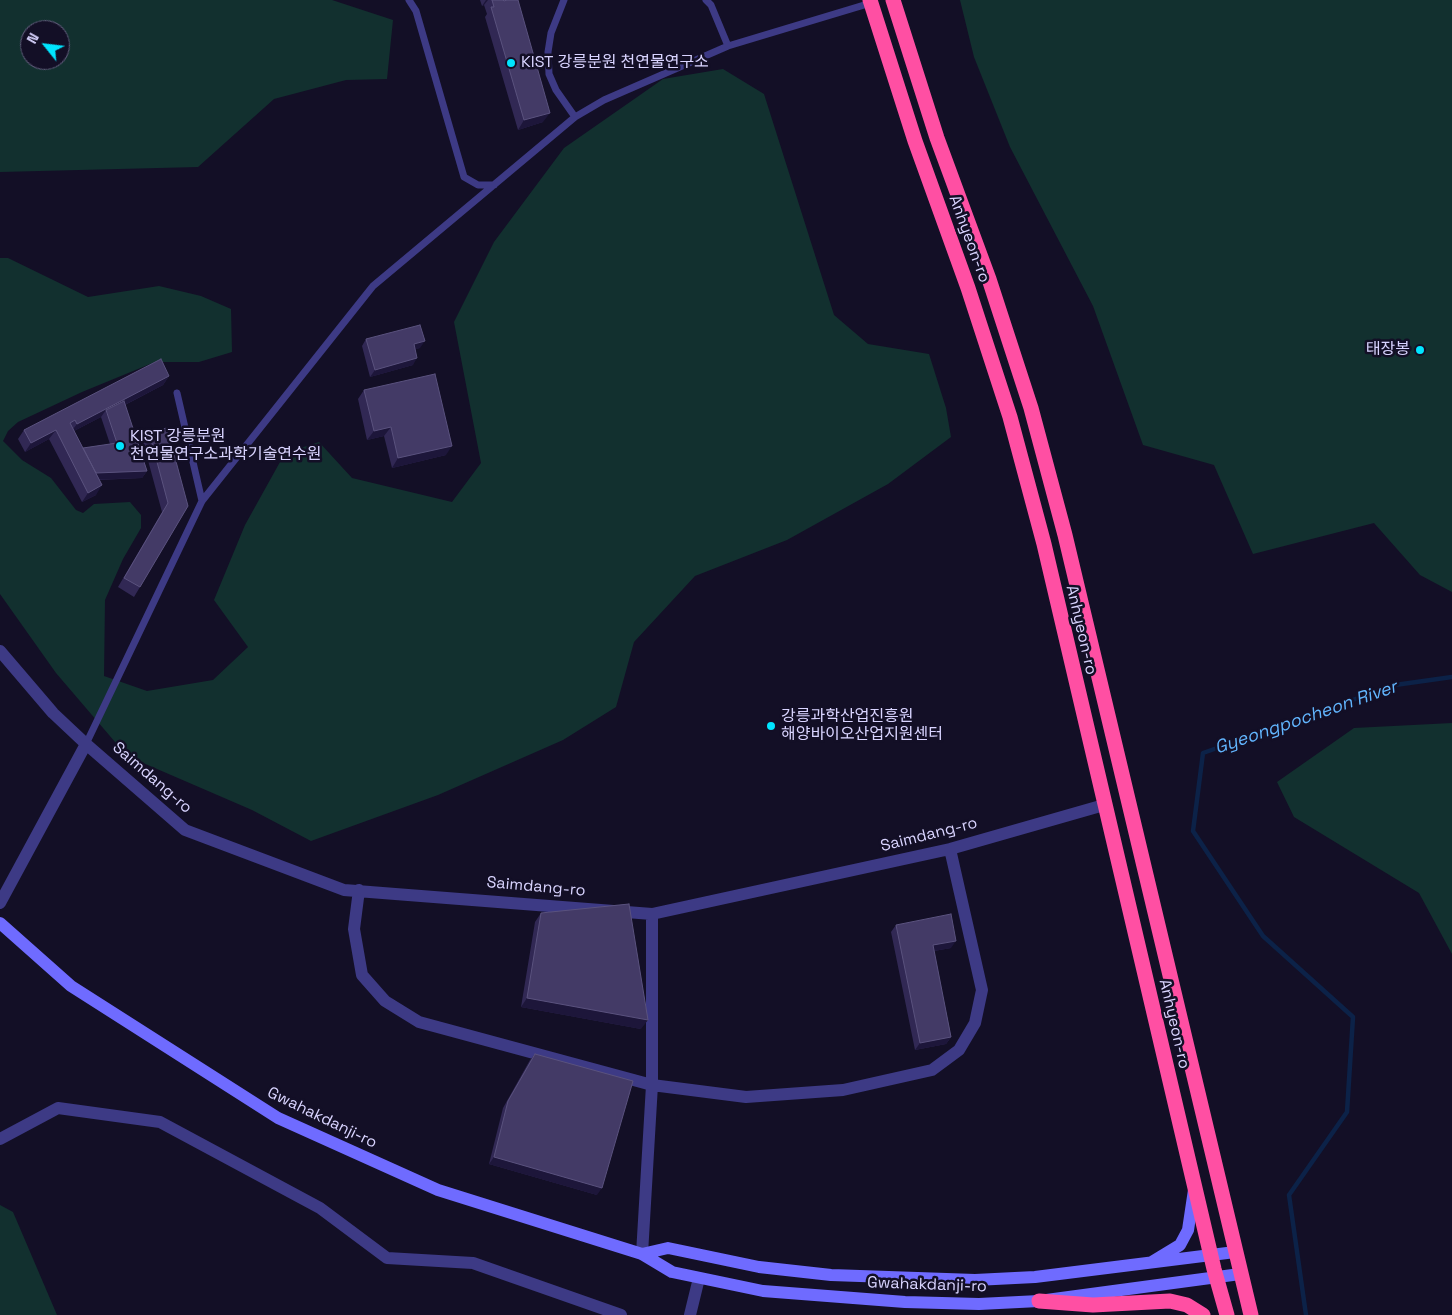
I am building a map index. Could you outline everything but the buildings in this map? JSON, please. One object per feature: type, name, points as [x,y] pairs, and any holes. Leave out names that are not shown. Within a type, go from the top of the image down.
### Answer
[{"type":"highway","name":"Anhyeon-ro","points":[[893,0],[937,138],[989,279],[1031,408],[1128,799],[1240,1274]]},
{"type":"highway","name":"Anhyeon-ro","points":[[873,1],[915,141],[968,288],[1010,417],[1044,544],[1216,1279]]},
{"type":"highway","points":[[1104,805],[1128,799]]},
{"type":"highway","points":[[1240,1274],[1251,1315]]},
{"type":"highway","points":[[1216,1279],[1227,1315]]},
{"type":"highway","points":[[1039,1301],[1093,1305],[1170,1301],[1187,1305],[1203,1315]]},
{"type":"street","points":[[0,651],[53,713],[86,744],[0,903]]},
{"type":"street","name":"Saimdang-ro","points":[[86,744],[185,830],[344,890],[652,914],[950,849],[1104,805]]},
{"type":"street","points":[[359,890],[354,929],[362,975],[385,1001],[420,1022],[652,1085],[746,1096],[843,1090],[932,1070],[959,1050],[975,1023],[982,990],[950,849]]},
{"type":"street","points":[[642,1254],[652,1085],[652,914]]},
{"type":"street","name":"Gwahakdanji-ro","points":[[0,923],[71,986],[278,1118],[438,1190],[642,1254],[672,1272],[763,1291],[896,1301],[979,1304],[1039,1301],[1216,1279],[1240,1274]]},
{"type":"street","points":[[0,1139],[58,1108],[160,1122],[320,1208],[387,1258],[473,1262],[621,1315]]},
{"type":"street","points":[[1147,1264],[1180,1244],[1188,1230],[1195,1187]]},
{"type":"street","name":"Gwahakdanji-ro","points":[[642,1254],[668,1248],[758,1267],[831,1275],[975,1280],[1035,1277],[1211,1257],[1235,1252]]},
{"type":"street","points":[[690,1315],[699,1278]]},
{"type":"lane","points":[[409,0],[416,11],[464,177],[478,185],[494,186]]},
{"type":"lane","points":[[564,0],[550,33],[548,52],[549,74],[556,90],[575,117]]},
{"type":"lane","points":[[706,0],[711,5],[728,46]]},
{"type":"lane","points":[[86,744],[202,501],[373,286],[575,117],[604,100],[728,46],[873,1]]},
{"type":"lane","points":[[176,393],[202,501]]},
{"type":"green space","points":[[0,0],[332,0],[393,20],[387,79],[346,80],[274,99],[198,167],[0,172]]},
{"type":"green space","points":[[960,0],[1452,0],[1452,592],[1420,575],[1374,523],[1253,554],[1214,465],[1143,445],[1093,306],[1010,147],[974,57]]},
{"type":"green space","points":[[723,69],[764,94],[834,315],[868,344],[929,354],[946,408],[951,437],[888,484],[787,540],[695,576],[634,642],[616,707],[563,740],[438,795],[311,841],[252,810],[127,756],[56,673],[0,594],[0,258],[8,258],[88,297],[159,286],[201,296],[231,309],[232,352],[199,362],[155,362],[82,392],[18,422],[8,431],[3,441],[22,460],[51,478],[76,510],[83,513],[94,504],[130,502],[141,515],[141,528],[123,559],[105,600],[104,676],[147,691],[213,680],[248,647],[214,600],[245,525],[285,453],[319,442],[352,478],[452,502],[481,463],[454,322],[494,242],[564,148],[663,79]]},
{"type":"green space","points":[[1452,723],[1452,954],[1419,893],[1294,817],[1277,782],[1354,728]]},
{"type":"green space","points":[[0,1205],[13,1212],[57,1315],[0,1315]]},
{"type":"waterway","name":"Gyeongpocheon River","points":[[1306,1315],[1289,1195],[1347,1112],[1353,1017],[1263,936],[1193,831],[1203,753],[1395,685],[1452,677]]},
{"type":"place","name":"KIST 강릉분원 천연물연구소","points":[[511,63]]},
{"type":"place","name":"태장봉","points":[[1420,350]]},
{"type":"place","name":"KIST 강릉분원 천연물연구소과학기술연수원","points":[[120,446]]},
{"type":"place","name":"강릉과학산업진흥원 해양바이오산업지원센터","points":[[771,726]]}]
